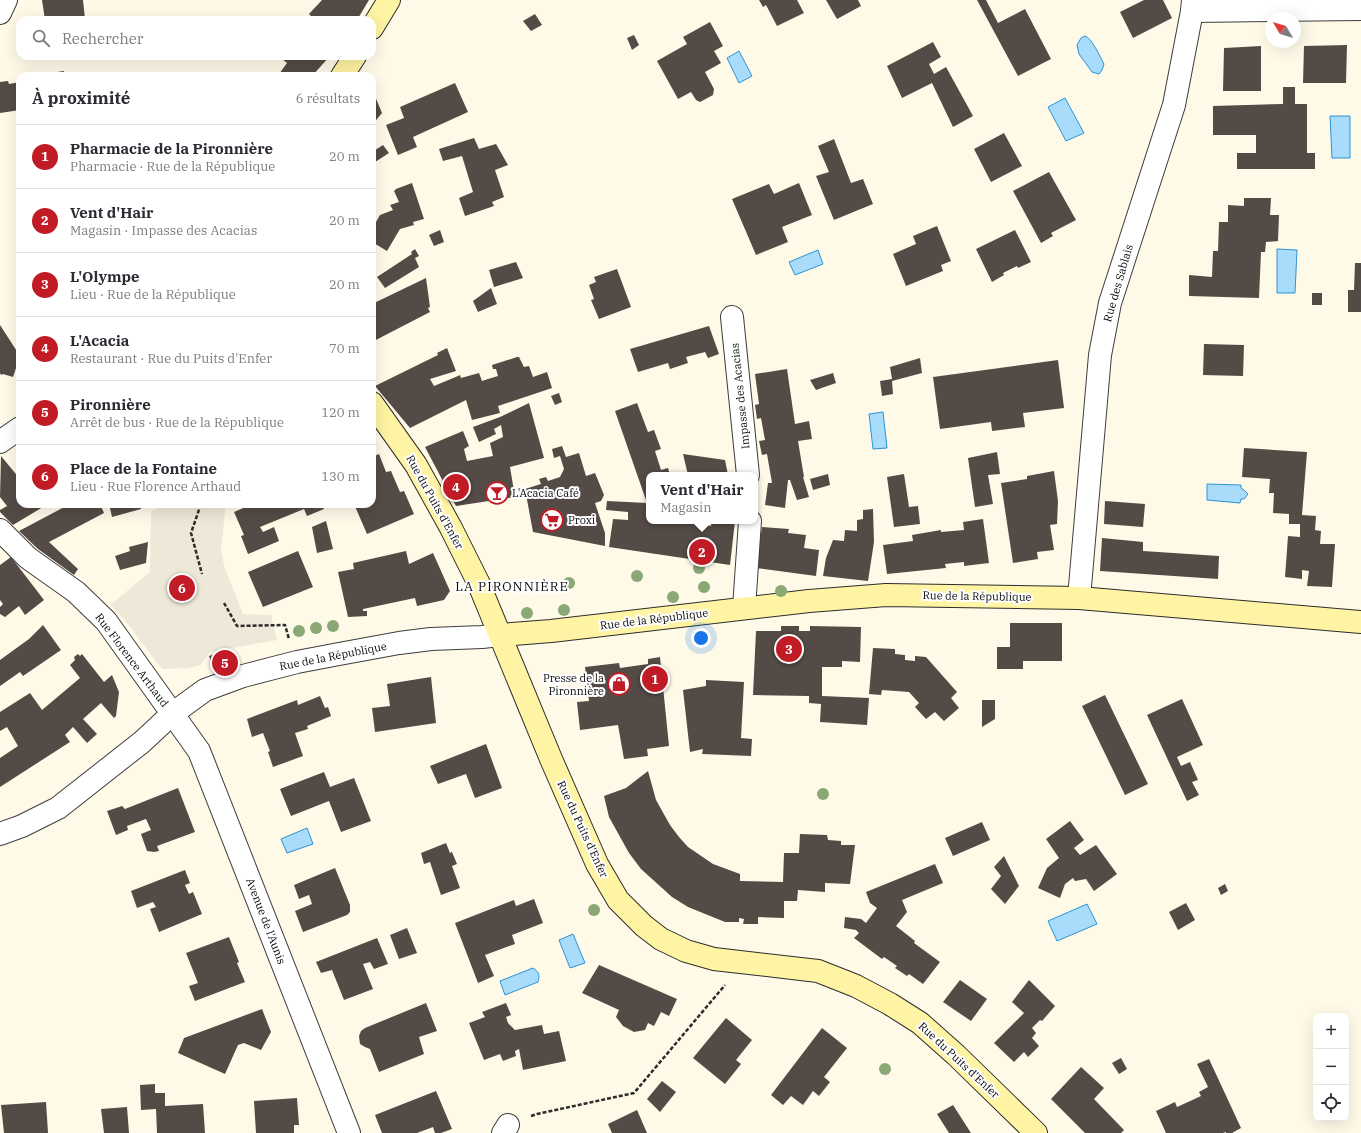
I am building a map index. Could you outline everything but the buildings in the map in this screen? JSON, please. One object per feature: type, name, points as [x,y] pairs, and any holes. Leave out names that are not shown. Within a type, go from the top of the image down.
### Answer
[{"type":"street","points":[[0,13],[6,0]]},
{"type":"street","points":[[376,21],[389,0]]},
{"type":"street","points":[[1193,5],[1361,9]]},
{"type":"street","name":"Rue des Sablais","points":[[1079,598],[1100,355],[1110,304],[1174,105],[1193,5]]},
{"type":"street","points":[[345,72],[352,60]]},
{"type":"street","name":"Impasse des Acacias","points":[[732,318],[748,472]]},
{"type":"street","name":"Rue du Puits d'Enfer","points":[[376,409],[416,465],[478,582],[551,759],[597,864],[618,900],[644,926],[661,939],[686,951],[714,959],[818,971],[856,986],[890,1004],[920,1023],[956,1055],[1036,1133]]},
{"type":"street","points":[[0,442],[16,431]]},
{"type":"street","points":[[744,608],[750,524]]},
{"type":"street","name":"Rue Florence Arthaud","points":[[0,530],[28,558],[76,592],[106,622],[172,714]]},
{"type":"street","name":"Rue de la République","points":[[0,834],[22,826],[58,808],[142,742],[172,714],[205,690],[243,676],[297,662],[399,643],[431,639],[482,637],[544,631],[744,608],[886,595],[1079,598],[1361,622]]},
{"type":"street","name":"Avenue de l'Aunis","points":[[172,714],[199,751],[349,1133]]},
{"type":"path","points":[[200,508],[191,533],[202,574]]},
{"type":"path","points":[[224,603],[237,626],[285,625],[297,662]]},
{"type":"path","points":[[506,1129],[537,1114],[634,1093],[730,980]]},
{"type":"shaded area","points":[[160,508],[226,508],[221,548],[224,566],[243,614],[271,615],[277,640],[210,652],[201,665],[188,668],[162,669],[124,619],[110,605],[150,572],[151,511]]},
{"type":"water","points":[[1085,36],[1088,37],[1093,44],[1104,64],[1099,74],[1092,72],[1079,54],[1077,45],[1081,38]]},
{"type":"water","points":[[739,51],[752,76],[739,83],[727,58]]},
{"type":"water","points":[[1065,98],[1084,133],[1066,141],[1048,107]]},
{"type":"water","points":[[1330,116],[1350,116],[1350,158],[1332,158]]},
{"type":"water","points":[[1277,249],[1297,250],[1295,293],[1277,293]]},
{"type":"water","points":[[818,250],[823,264],[795,275],[789,262]]},
{"type":"water","points":[[883,412],[887,448],[873,449],[869,414]]},
{"type":"water","points":[[1207,484],[1241,485],[1241,488],[1248,494],[1244,499],[1241,499],[1240,503],[1207,500]]},
{"type":"water","points":[[307,828],[313,844],[287,853],[281,839]]},
{"type":"water","points":[[1087,904],[1097,924],[1057,941],[1048,921]]},
{"type":"water","points":[[573,934],[585,963],[570,968],[559,940]]},
{"type":"water","points":[[533,968],[537,971],[539,977],[538,982],[505,995],[500,981]]},
{"type":"place","name":"L'Acacia","points":[[456,487]]},
{"type":"place","name":"L'Acacia Café","points":[[497,493]]},
{"type":"place","name":"Proxi","points":[[552,520]]},
{"type":"place","name":"Vent d'Hair","points":[[702,552]]},
{"type":"place","name":"Place de la Fontaine","points":[[182,588]]},
{"type":"place","name":"L'Olympe","points":[[789,649]]},
{"type":"place","name":"Pironnière","points":[[225,663]]},
{"type":"place","name":"Pharmacie de la Pironnière","points":[[655,679]]},
{"type":"place","name":"Presse de la Pironnière","points":[[619,684]]},
{"type":"district","name":"LA PIRONNIÈRE","points":[[512,586]]}]
